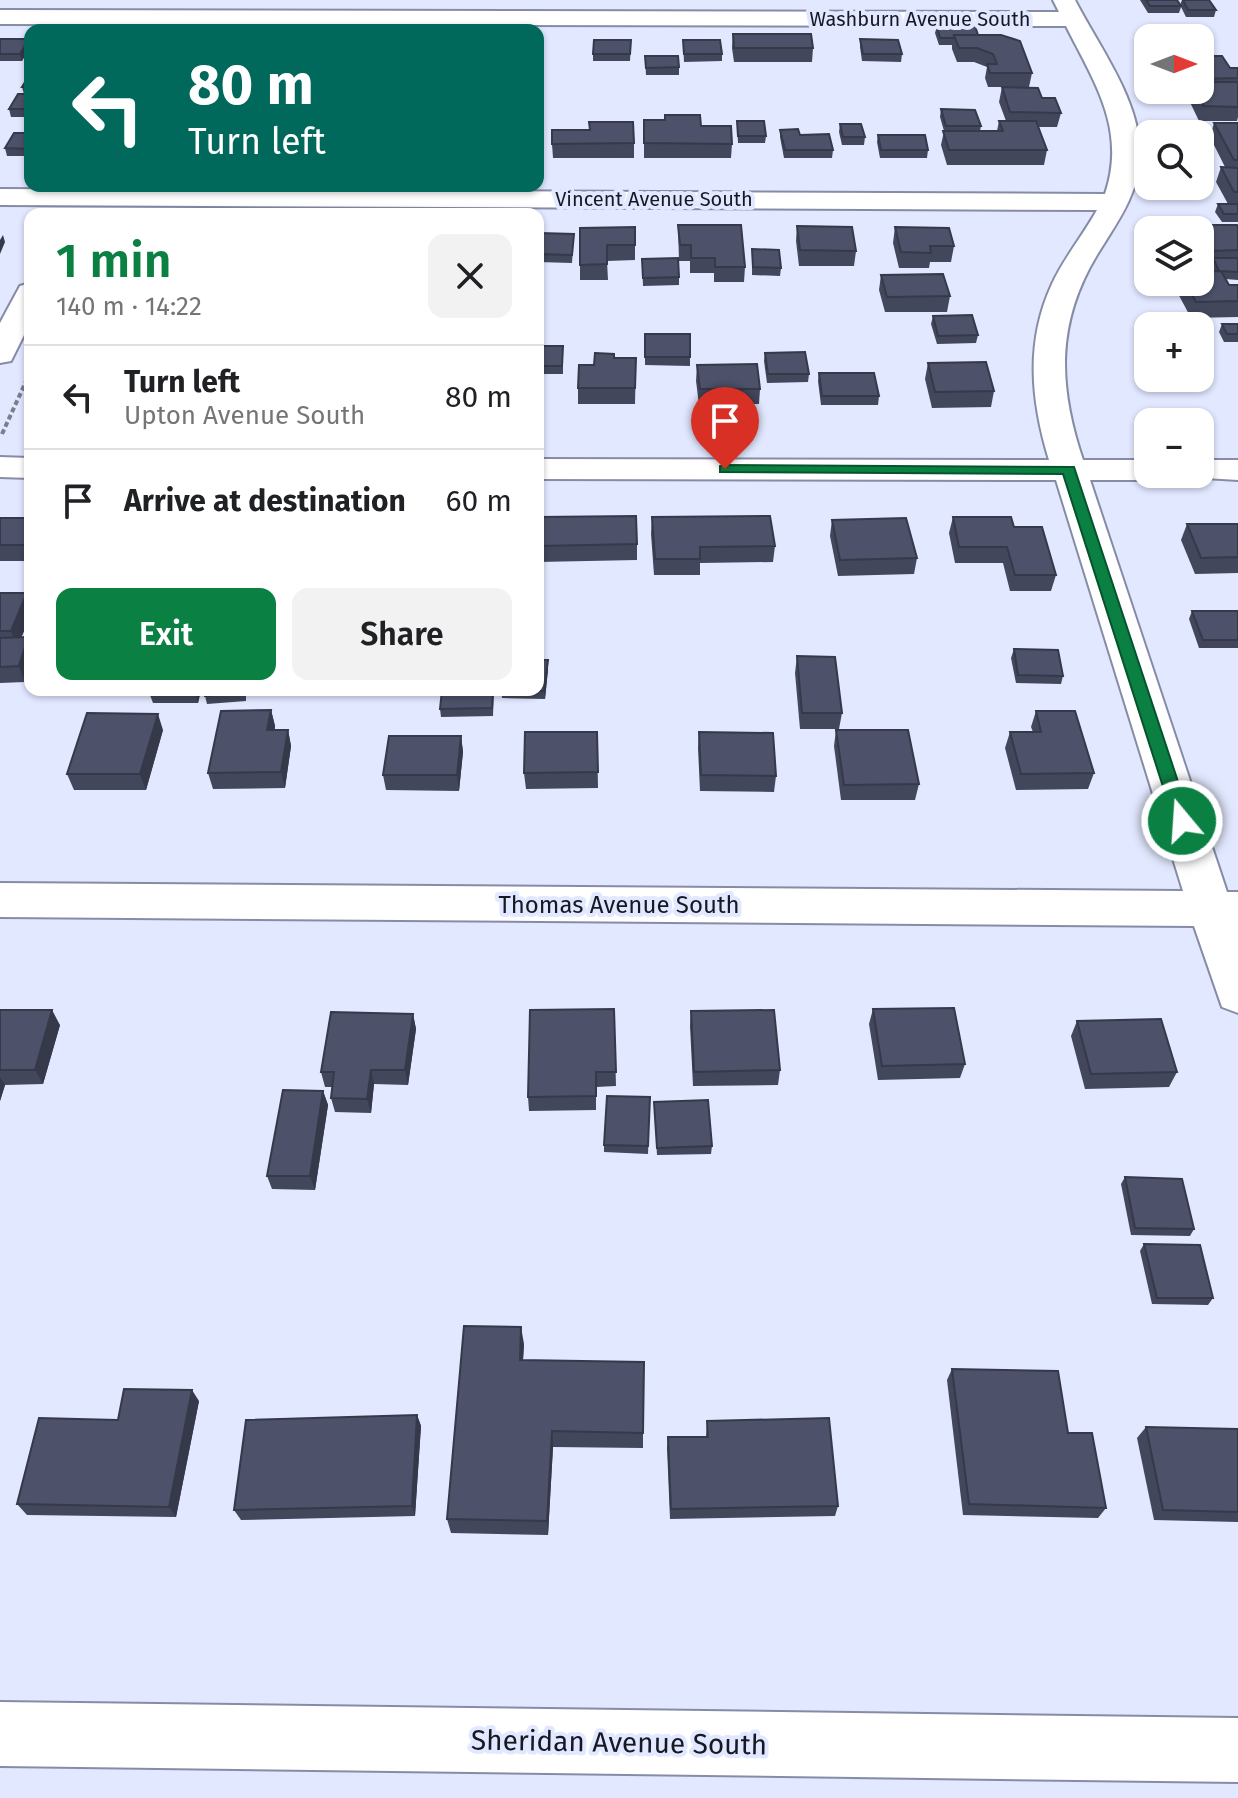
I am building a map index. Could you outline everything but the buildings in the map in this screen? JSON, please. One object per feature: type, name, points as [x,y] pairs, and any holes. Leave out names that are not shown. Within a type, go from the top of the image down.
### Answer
[{"type":"street","name":"Washburn Avenue South","points":[[0,17],[1068,10]]},
{"type":"street","points":[[1068,10],[1115,102],[1126,136],[1126,172],[1116,202],[1068,282],[1053,322],[1047,367],[1052,416],[1224,909],[1238,994]]},
{"type":"street","name":"Vincent Avenue South","points":[[0,197],[1116,202]]},
{"type":"street","points":[[0,354],[24,304]]},
{"type":"street","points":[[0,467],[24,468]]},
{"type":"street","points":[[544,469],[1134,470]]},
{"type":"street","points":[[1214,470],[1238,470]]},
{"type":"street","name":"Thomas Avenue South","points":[[0,900],[1224,909]]},
{"type":"street","name":"Sheridan Avenue South","points":[[0,1734],[1238,1750]]},
{"type":"path","points":[[0,438],[24,386]]},
{"type":"route","points":[[725,469],[1069,470],[1182,821]]}]
